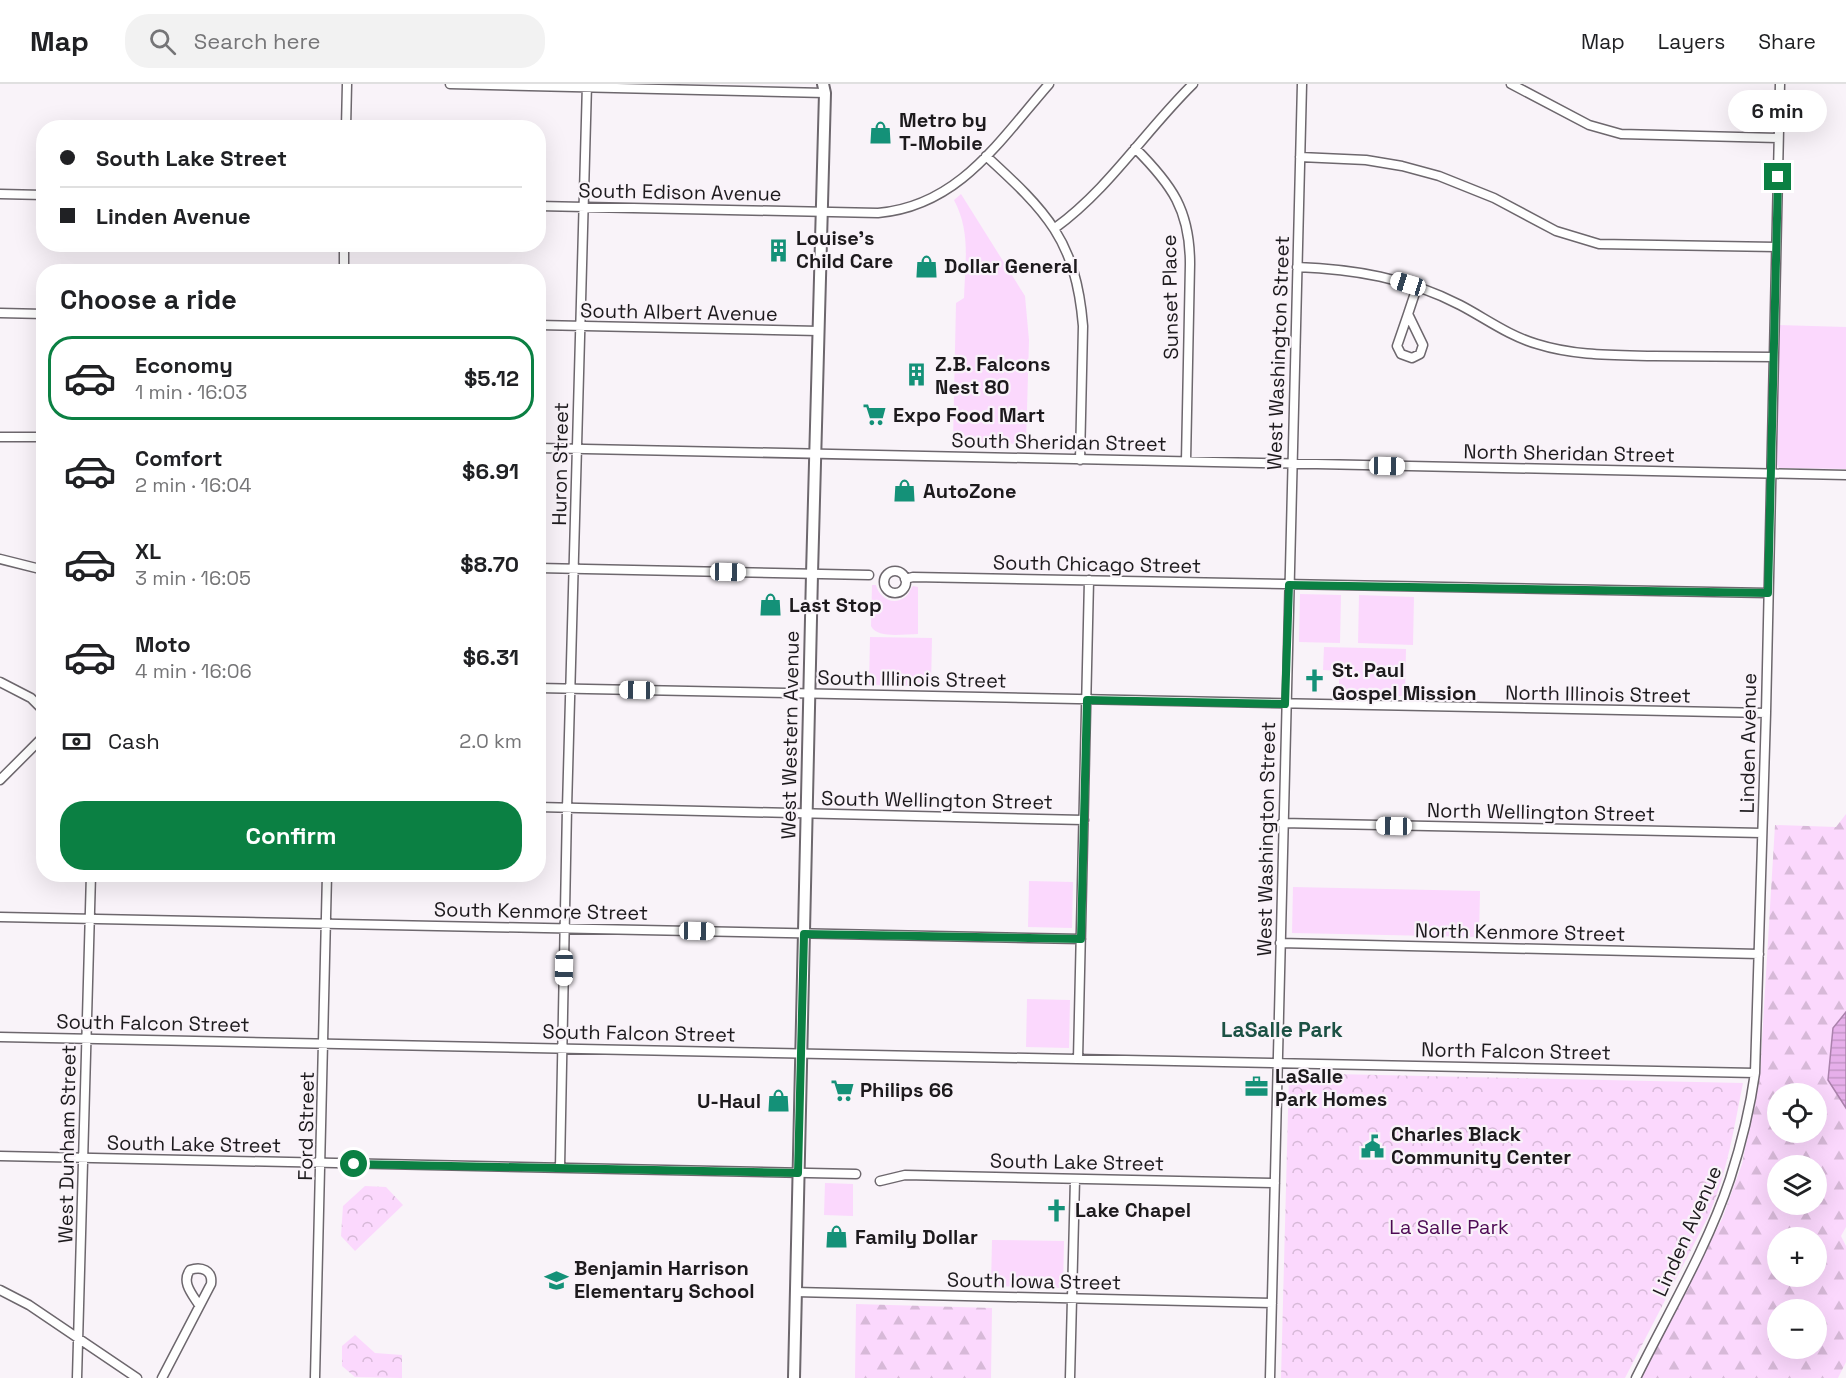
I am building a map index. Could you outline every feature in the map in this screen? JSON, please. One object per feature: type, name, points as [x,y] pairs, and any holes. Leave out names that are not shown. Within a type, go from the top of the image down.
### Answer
[{"type":"main road","name":"West Western Avenue","points":[[794,1378],[806,813],[826,87]]},
{"type":"street","points":[[346,120],[347,84]]},
{"type":"street","points":[[450,84],[826,87]]},
{"type":"street","name":"South Edison Avenue","points":[[546,206],[878,213],[912,207],[940,195],[955,185],[986,156],[1049,84]]},
{"type":"street","points":[[1055,228],[1081,207],[1193,84]]},
{"type":"street","name":"West Washington Street","points":[[1270,1378],[1302,84]]},
{"type":"street","points":[[1511,84],[1589,125],[1622,134],[1778,138]]},
{"type":"street","name":"Linden Avenue","points":[[1636,1378],[1701,1249],[1722,1201],[1737,1156],[1752,1095],[1755,1072],[1766,714],[1780,84]]},
{"type":"street","name":"Huron Street","points":[[560,1168],[567,808],[587,85]]},
{"type":"street","name":"Sunset Place","points":[[1135,148],[1172,189],[1185,219],[1188,234],[1190,264],[1186,461]]},
{"type":"street","points":[[986,156],[1034,201],[1055,228],[1071,261],[1082,304],[1080,460]]},
{"type":"street","points":[[1300,157],[1366,160],[1402,166],[1439,176],[1494,198],[1556,231],[1599,244],[1776,248]]},
{"type":"street","points":[[0,194],[36,195]]},
{"type":"street","points":[[1296,267],[1364,272],[1417,287],[1458,303],[1533,344],[1567,352],[1609,355],[1773,357]]},
{"type":"street","points":[[1408,314],[1423,345],[1420,354],[1409,358],[1401,354],[1397,346],[1417,287]]},
{"type":"street","points":[[0,314],[36,314]]},
{"type":"street","name":"South Albert Avenue","points":[[546,325],[819,331]]},
{"type":"street","points":[[0,436],[36,437]]},
{"type":"street","name":"South Sheridan Street","points":[[546,447],[1291,464]]},
{"type":"street","name":"North Sheridan Street","points":[[1291,464],[1846,475]]},
{"type":"street","points":[[0,559],[36,568]]},
{"type":"street","points":[[546,568],[869,575]]},
{"type":"street","name":"South Chicago Street","points":[[905,579],[913,577],[1768,593]]},
{"type":"street","points":[[1078,1059],[1089,580]]},
{"type":"street","points":[[0,682],[36,704]]},
{"type":"street","name":"South Illinois Street","points":[[546,688],[1285,704]]},
{"type":"street","name":"North Illinois Street","points":[[1285,704],[1766,714]]},
{"type":"street","points":[[0,780],[36,744]]},
{"type":"street","name":"South Wellington Street","points":[[546,807],[1083,820]]},
{"type":"street","name":"North Wellington Street","points":[[1282,823],[1762,833]]},
{"type":"street","name":"West Dunham Street","points":[[77,1378],[90,882]]},
{"type":"street","name":"Ford Street","points":[[315,1378],[322,1163],[327,882]]},
{"type":"street","name":"South Kenmore Street","points":[[0,917],[1081,939]]},
{"type":"street","name":"North Kenmore Street","points":[[1280,943],[1759,954]]},
{"type":"street","name":"South Falcon Street","points":[[0,1037],[1277,1063]]},
{"type":"street","name":"North Falcon Street","points":[[1277,1063],[1755,1072]]},
{"type":"street","name":"South Lake Street","points":[[0,1156],[856,1174]]},
{"type":"street","name":"South Lake Street","points":[[880,1181],[905,1175],[1275,1183]]},
{"type":"street","points":[[1070,1378],[1076,1179]]},
{"type":"street","points":[[0,1290],[29,1305],[137,1378]]},
{"type":"street","name":"South Iowa Street","points":[[795,1292],[1272,1303]]},
{"type":"street","points":[[162,1378],[199,1305]]},
{"type":"green space","points":[[961,194],[1025,296],[1029,340],[1026,444],[953,442],[956,303],[964,298],[966,260],[963,224],[954,200]]},
{"type":"green space","points":[[1778,325],[1846,327],[1846,469],[1779,468],[1776,463]]},
{"type":"green space","points":[[872,585],[876,585],[880,593],[891,601],[905,597],[913,586],[918,587],[918,634],[892,635],[874,630],[871,626]]},
{"type":"green space","points":[[1300,594],[1341,595],[1340,643],[1299,642]]},
{"type":"green space","points":[[1359,595],[1414,597],[1413,645],[1358,643]]},
{"type":"green space","points":[[870,637],[932,638],[931,686],[869,685]]},
{"type":"green space","points":[[1324,647],[1406,649],[1405,696],[1339,695],[1339,671],[1323,670]]},
{"type":"green space","points":[[1846,814],[1846,1012],[1833,1028],[1828,1080],[1846,1108],[1846,1227],[1841,1236],[1846,1246],[1846,1362],[1838,1378],[1641,1378],[1722,1219],[1742,1164],[1760,1073],[1775,825],[1836,827]]},
{"type":"green space","points":[[1029,881],[1073,882],[1072,928],[1028,927]]},
{"type":"green space","points":[[1293,887],[1480,891],[1479,937],[1292,933]]},
{"type":"green space","points":[[1027,999],[1070,1000],[1069,1048],[1026,1047]]},
{"type":"green space","name":"La Salle Park","points":[[1289,1073],[1743,1083],[1725,1167],[1709,1215],[1625,1378],[1281,1378]]},
{"type":"green space","points":[[825,1183],[853,1184],[853,1216],[824,1215]]},
{"type":"green space","points":[[365,1186],[386,1187],[403,1205],[355,1251],[341,1236],[343,1206]]},
{"type":"green space","points":[[992,1240],[1064,1241],[1063,1288],[991,1286]]},
{"type":"green space","points":[[856,1304],[992,1308],[991,1378],[855,1378]]},
{"type":"green space","points":[[355,1335],[375,1353],[402,1355],[402,1378],[355,1377],[342,1366],[342,1346]]},
{"type":"shaded area","points":[[1846,1012],[1846,1108],[1828,1080],[1833,1028]]},
{"type":"place","name":"Metro by T-Mobile","points":[[881,132]]},
{"type":"place","name":"Louise's Child Care","points":[[778,250]]},
{"type":"place","name":"Dollar General","points":[[926,266]]},
{"type":"place","name":"Z.B. Falcons Nest 80","points":[[917,375]]},
{"type":"place","name":"Expo Food Mart","points":[[875,415]]},
{"type":"place","name":"AutoZone","points":[[905,491]]},
{"type":"place","name":"Last Stop","points":[[771,605]]},
{"type":"place","name":"St. Paul Gospel Mission","points":[[1314,681]]},
{"type":"place","name":"LaSalle Park Homes","points":[[1257,1087]]},
{"type":"place","name":"Philips 66","points":[[842,1090]]},
{"type":"place","name":"U-Haul","points":[[779,1101]]},
{"type":"place","name":"Charles Black Community Center","points":[[1373,1146]]},
{"type":"place","name":"Lake Chapel","points":[[1057,1210]]},
{"type":"place","name":"Family Dollar","points":[[837,1237]]},
{"type":"place","name":"Benjamin Harrison Elementary School","points":[[556,1280]]},
{"type":"district","name":"LaSalle Park","points":[[1282,1030]]},
{"type":"route","points":[[354,1164],[798,1173],[804,934],[1081,939],[1087,700],[1285,704],[1289,585],[1768,593],[1778,177]]}]
